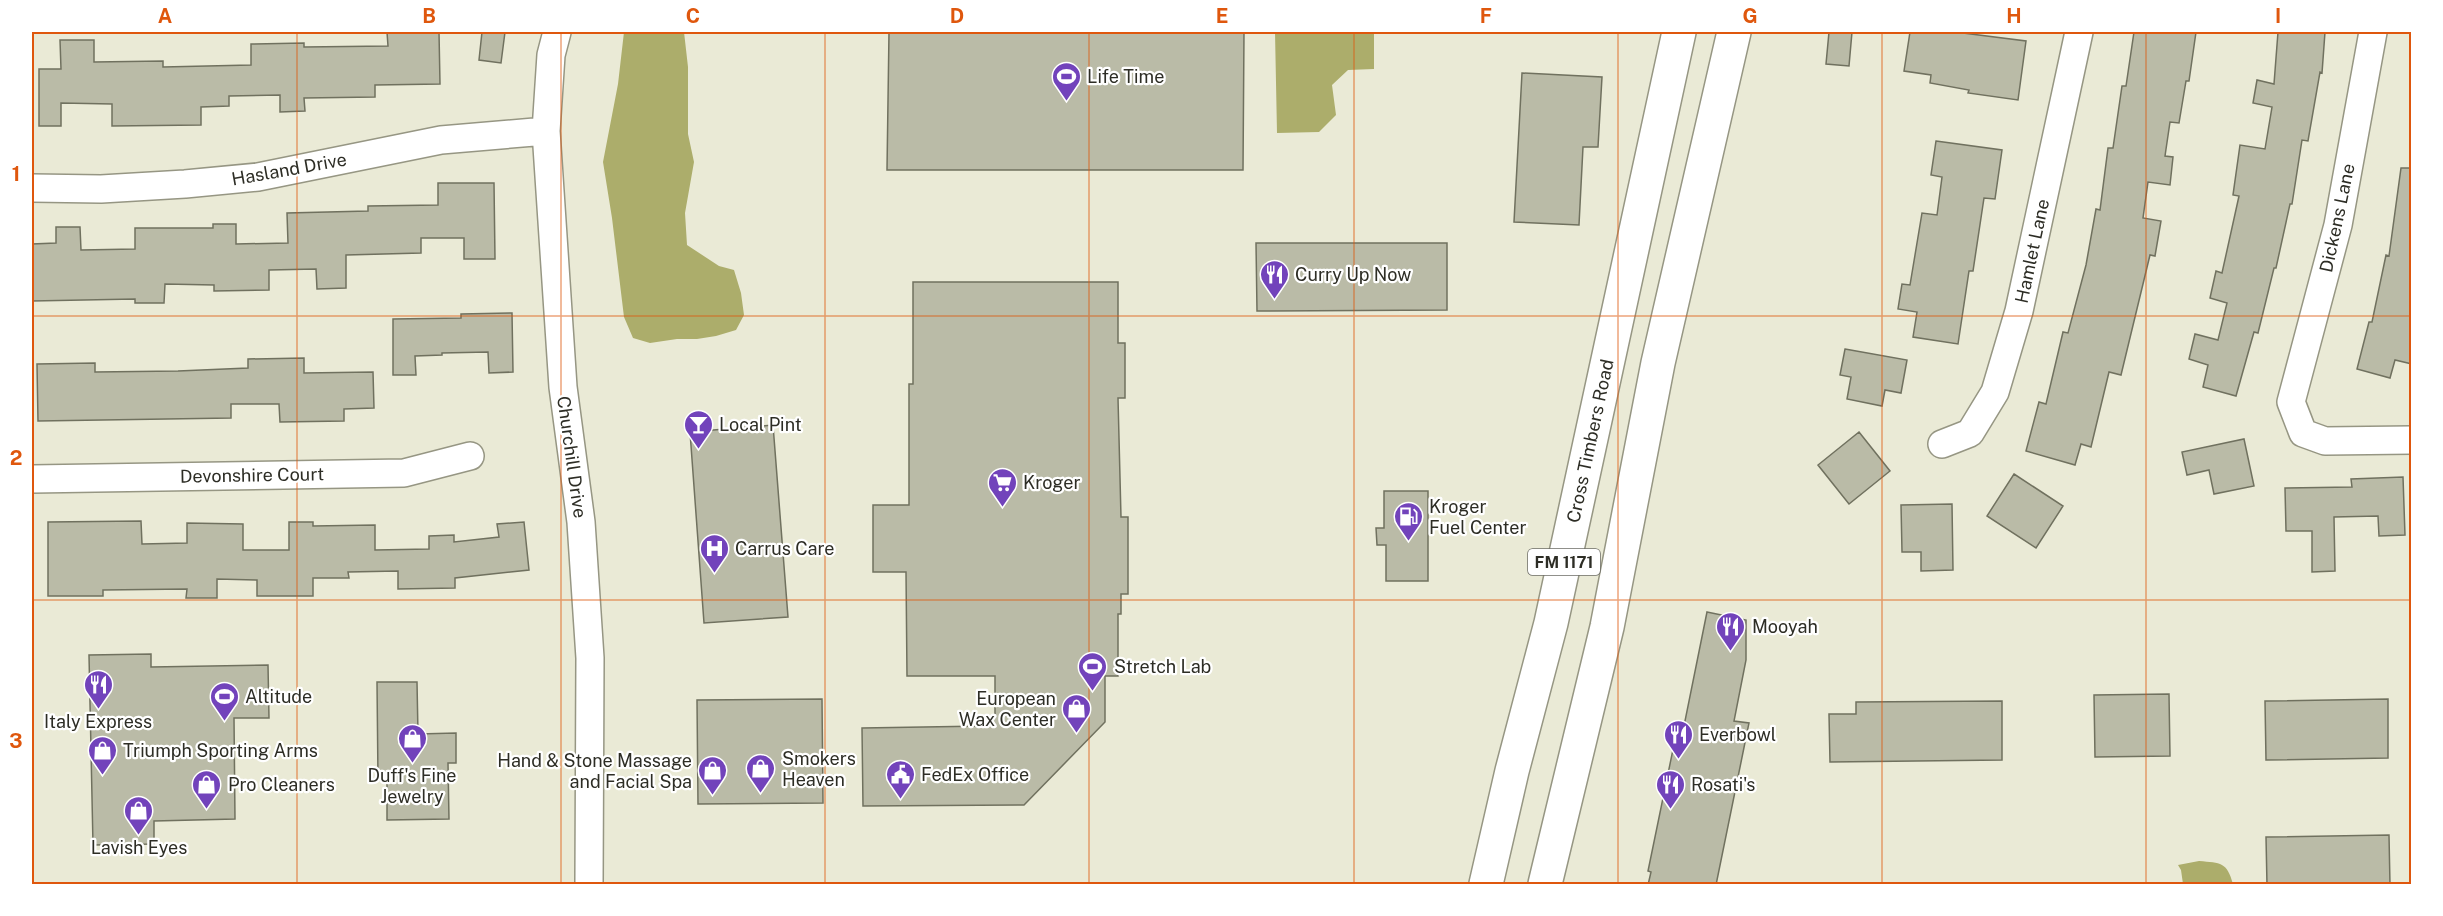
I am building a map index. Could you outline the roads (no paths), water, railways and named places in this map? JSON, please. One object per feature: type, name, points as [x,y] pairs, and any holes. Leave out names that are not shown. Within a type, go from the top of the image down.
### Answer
[{"type":"main road","name":"Cross Timbers Road","points":[[1486,885],[1512,771],[1551,624],[1679,32]]},
{"type":"main road","name":"FM 1171","points":[[1545,885],[1607,627],[1658,363],[1734,32]]},
{"type":"main road","points":[[1609,352],[1658,363]]},
{"type":"street","name":"Churchill Drive","points":[[557,32],[551,55],[546,131],[563,387],[581,522],[590,658],[589,885]]},
{"type":"street","name":"Hamlet Lane","points":[[1942,444],[1970,433],[1995,392],[2019,311],[2079,32]]},
{"type":"street","name":"Dickens Lane","points":[[2373,32],[2338,225],[2291,402],[2303,433],[2325,441],[2412,440]]},
{"type":"street","name":"Hasland Drive","points":[[32,188],[101,189],[258,177],[441,140],[546,131]]},
{"type":"street","name":"Devonshire Court","points":[[32,479],[404,473],[470,456]]},
{"type":"place","name":"Life Time","points":[[1066,102]]},
{"type":"place","name":"Curry Up Now","points":[[1274,300]]},
{"type":"place","name":"Local Pint","points":[[698,450]]},
{"type":"place","name":"Kroger","points":[[1002,508]]},
{"type":"place","name":"Kroger Fuel Center","points":[[1408,542]]},
{"type":"place","name":"Carrus Care","points":[[714,574]]},
{"type":"place","name":"Mooyah","points":[[1731,652]]},
{"type":"place","name":"Stretch Lab","points":[[1093,692]]},
{"type":"place","name":"Italy Express","points":[[98,710]]},
{"type":"place","name":"Altitude","points":[[224,722]]},
{"type":"place","name":"European Wax Center","points":[[1077,734]]},
{"type":"place","name":"Everbowl","points":[[1678,760]]},
{"type":"place","name":"Duff's Fine Jewelry","points":[[412,764]]},
{"type":"place","name":"Triumph Sporting Arms","points":[[102,776]]},
{"type":"place","name":"Smokers Heaven","points":[[761,794]]},
{"type":"place","name":"Hand & Stone Massage and Facial Spa","points":[[713,796]]},
{"type":"place","name":"FedEx Office","points":[[900,800]]},
{"type":"place","name":"Pro Cleaners","points":[[207,810]]},
{"type":"place","name":"Rosati's","points":[[1670,810]]},
{"type":"place","name":"Lavish Eyes","points":[[139,836]]}]
